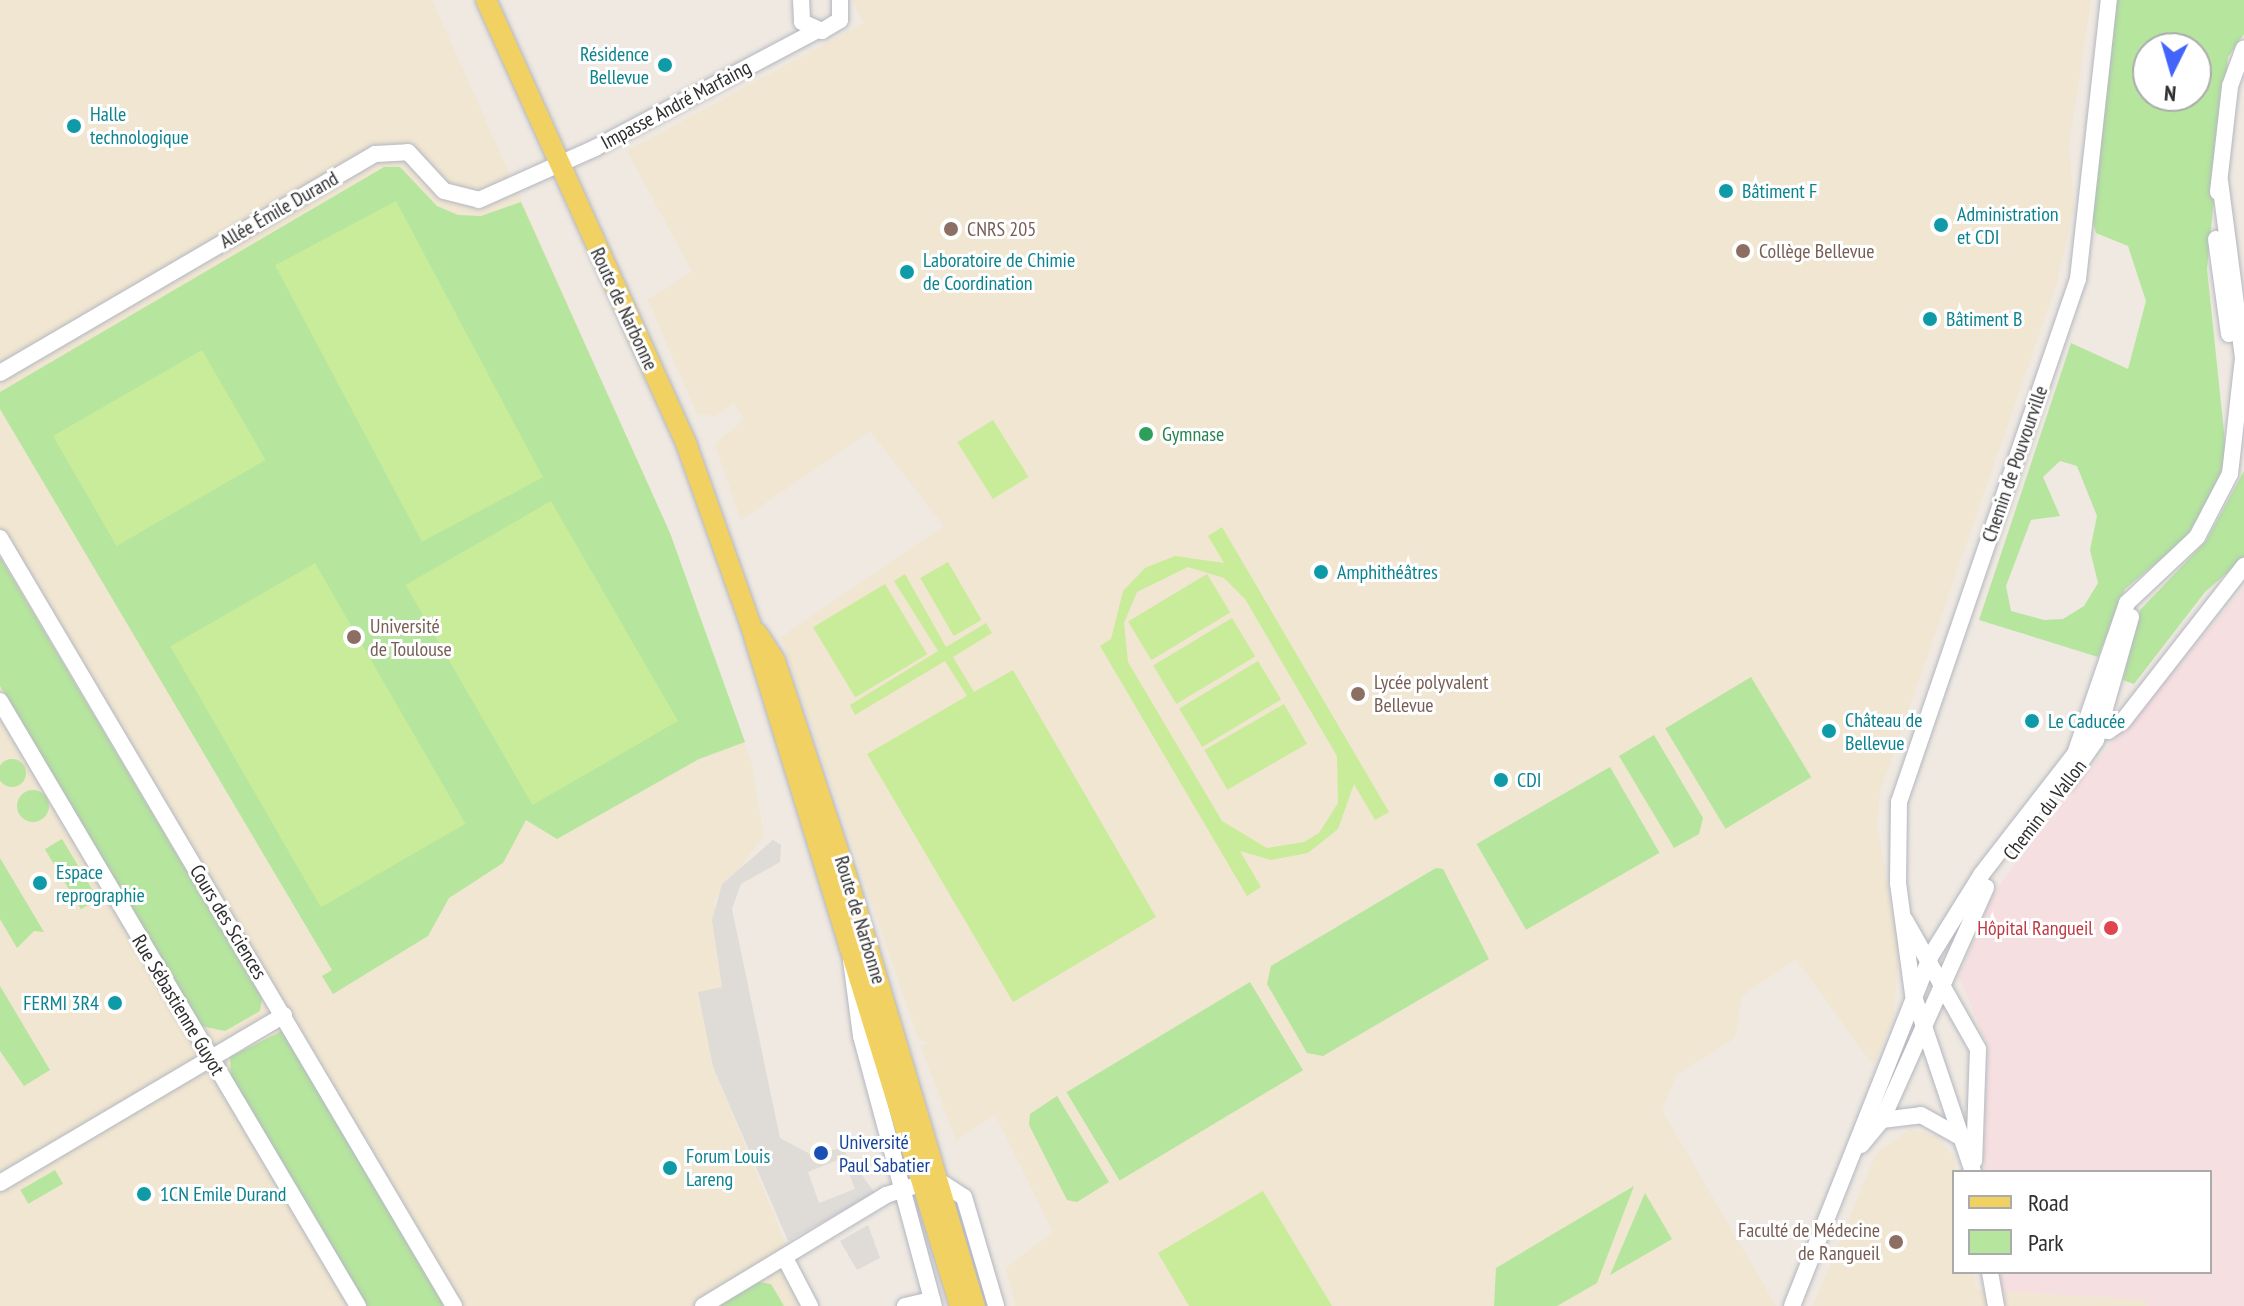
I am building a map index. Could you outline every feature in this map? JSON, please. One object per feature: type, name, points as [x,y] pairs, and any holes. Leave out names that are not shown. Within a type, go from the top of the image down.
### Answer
[{"type":"main road","name":"Route de Narbonne","points":[[486,0],[687,446],[750,623],[851,958],[975,1306]]},
{"type":"main road","name":"Route de Narbonne","points":[[750,623],[775,661],[842,861],[960,1306]]},
{"type":"street","points":[[801,0],[809,27]]},
{"type":"street","name":"Impasse André Marfaing","points":[[559,163],[791,43],[809,27],[836,25],[840,0]]},
{"type":"street","name":"Chemin de Pouvourville","points":[[1972,1170],[1913,994],[1896,831],[1903,779],[2078,279],[2109,0]]},
{"type":"street","name":"Chemin du Vallon","points":[[1857,1150],[1882,1120],[1943,977],[1988,883],[2088,756],[2119,620],[2141,589],[2197,537],[2240,448],[2243,390],[2220,182],[2230,86],[2244,48]]},
{"type":"street","name":"Allée Émile Durand","points":[[0,373],[375,154],[408,152],[444,191],[465,200],[559,163]]},
{"type":"street","name":"Cours des Sciences","points":[[0,538],[454,1306]]},
{"type":"street","points":[[2096,715],[2123,721],[2137,696],[2244,566]]},
{"type":"street","points":[[2096,715],[2137,696]]},
{"type":"street","name":"Rue Sébastienne Guyot","points":[[0,701],[358,1306]]},
{"type":"street","name":"Chemin du Vallon","points":[[1857,1150],[1913,994],[1930,957],[1981,875],[2066,767],[2096,715]]},
{"type":"street","name":"Chemin de Pouvourville","points":[[1905,919],[1943,977],[1978,1049],[1973,1170]]},
{"type":"street","name":"Route de Narbonne","points":[[851,958],[861,1036],[893,1194],[933,1303]]},
{"type":"street","points":[[0,1183],[208,1055],[284,1015]]},
{"type":"street","points":[[1882,1120],[1929,1116],[1962,1138]]},
{"type":"street","points":[[1792,1306],[1857,1150]]},
{"type":"street","points":[[703,1306],[786,1260],[893,1194],[929,1182],[964,1197],[996,1306]]},
{"type":"street","points":[[786,1260],[810,1306]]},
{"type":"street","points":[[1990,1274],[1996,1306]]},
{"type":"street","points":[[908,1306],[933,1303]]},
{"type":"shaded area","name":"Université de Toulouse","points":[[0,0],[432,0],[670,533],[751,761],[764,836],[714,901],[722,988],[698,993],[713,1067],[811,1306],[0,1306]]},
{"type":"shaded area","name":"Lycée polyvalent Bellevue","points":[[852,0],[2091,0],[2069,146],[2074,208],[2057,283],[1880,792],[1877,825],[1899,951],[1893,1020],[1873,1065],[1796,959],[1742,996],[1735,1038],[1676,1075],[1662,1110],[1776,1306],[1015,1306],[1006,1268],[1053,1232],[995,1114],[956,1141],[921,1046],[928,1043],[918,1038],[781,637],[944,526],[870,431],[741,520],[715,444],[744,419],[734,403],[716,416],[697,414],[648,300],[692,271],[627,151],[864,23]]},
{"type":"shaded area","name":"Hôpital Rangueil","points":[[2244,588],[2244,1306],[2148,1306],[2147,1300],[1999,1291],[1997,1274],[2212,1274],[2212,1170],[1983,1170],[1988,1046],[1959,977],[1992,896],[2043,824]]},
{"type":"shaded area","points":[[773,840],[781,845],[780,862],[741,884],[732,909],[780,1138],[810,1154],[842,1148],[875,1193],[788,1241],[713,1067],[698,992],[722,987],[712,920],[722,884]],"holes":[[[843,1158],[855,1189],[819,1203],[808,1172]]]},
{"type":"shaded area","name":"Faculté de Médecine de Rangueil","points":[[1910,1129],[1938,1137],[1955,1159],[1955,1170],[1952,1170],[1952,1274],[1973,1274],[1977,1290],[2148,1300],[2148,1306],[1813,1306],[1876,1154]]},
{"type":"shaded area","points":[[868,1225],[880,1258],[857,1270],[840,1241]]},
{"type":"green space","points":[[2115,0],[2244,0],[2244,34],[2228,57],[2207,269],[2226,451],[2218,485],[2185,539],[2125,589],[2098,657],[1979,620],[2071,343],[2128,369],[2146,301],[2128,246],[2096,233],[2092,219]],"holes":[[[2060,461],[2077,466],[2097,516],[2090,550],[2098,583],[2084,606],[2063,619],[2044,620],[2011,611],[2006,586],[2031,520],[2060,516],[2043,477]]]},
{"type":"green space","points":[[384,167],[400,167],[437,206],[458,215],[481,216],[521,202],[670,533],[745,742],[699,759],[557,839],[526,820],[503,863],[449,898],[428,936],[333,994],[322,976],[332,970],[0,409],[0,392]]},
{"type":"green space","points":[[396,201],[543,477],[422,542],[275,265]]},
{"type":"green space","points":[[202,350],[266,460],[117,546],[53,436]]},
{"type":"green space","points":[[993,420],[1029,477],[993,499],[957,442]]},
{"type":"green space","points":[[2244,471],[2244,558],[2205,592],[2134,684],[2123,680],[2140,610],[2206,541]]},
{"type":"green space","points":[[551,501],[678,721],[533,805],[406,585]]},
{"type":"green space","points":[[1222,527],[1389,812],[1375,820],[1354,784],[1338,829],[1308,853],[1271,860],[1240,851],[1261,887],[1247,896],[1100,646],[1111,639],[1123,591],[1145,568],[1175,556],[1224,563],[1208,536]],"holes":[[[1188,567],[1224,578],[1245,599],[1337,756],[1338,803],[1319,833],[1304,842],[1267,848],[1222,821],[1128,662],[1124,623],[1137,592]]]},
{"type":"green space","points":[[0,557],[262,998],[260,1011],[225,1031],[201,1026],[0,686]]},
{"type":"green space","points":[[948,562],[982,620],[954,636],[920,578]]},
{"type":"green space","points":[[315,563],[466,824],[321,907],[170,646]]},
{"type":"green space","points":[[905,574],[946,647],[986,623],[992,633],[953,657],[974,692],[1013,670],[1156,917],[1013,1002],[867,754],[967,696],[945,661],[855,715],[850,705],[938,651],[894,581]]},
{"type":"green space","points":[[1207,574],[1230,613],[1151,660],[1128,621]]},
{"type":"green space","points":[[885,584],[927,654],[855,698],[813,627]]},
{"type":"green space","points":[[1232,618],[1255,657],[1176,704],[1153,665]]},
{"type":"green space","points":[[1258,661],[1281,700],[1202,747],[1179,708]]},
{"type":"green space","points":[[1751,677],[1811,777],[1726,829],[1665,729]]},
{"type":"green space","points":[[1284,704],[1307,744],[1227,790],[1204,750]]},
{"type":"green space","points":[[1654,735],[1703,818],[1699,834],[1674,848],[1619,756]]},
{"type":"green space","points":[[7,760],[17,760],[25,768],[25,778],[17,786],[7,786],[-1,778],[-1,768]]},
{"type":"green space","points":[[1610,767],[1660,853],[1526,930],[1477,844]]},
{"type":"green space","points":[[33,790],[44,795],[49,806],[44,817],[33,822],[22,817],[17,806],[22,795]]},
{"type":"green space","points":[[62,839],[98,899],[81,909],[45,849]]},
{"type":"green space","points":[[0,858],[44,932],[34,931],[17,948],[0,919]]},
{"type":"green space","points":[[1436,868],[1443,869],[1489,959],[1323,1056],[1307,1053],[1267,984],[1271,966]]},
{"type":"green space","points":[[1250,982],[1303,1070],[1120,1181],[1067,1092]]},
{"type":"green space","points":[[0,986],[50,1070],[24,1086],[0,1051]]},
{"type":"green space","points":[[282,1031],[444,1306],[367,1306],[231,1077],[230,1057]]},
{"type":"green space","points":[[1057,1096],[1109,1182],[1077,1202],[1067,1200],[1029,1125],[1030,1114]]},
{"type":"green space","points":[[55,1170],[63,1184],[28,1204],[20,1190]]},
{"type":"green space","points":[[1634,1186],[1597,1283],[1557,1306],[1494,1306],[1496,1268]]},
{"type":"green space","points":[[1263,1191],[1332,1306],[1189,1306],[1158,1253]]},
{"type":"green space","points":[[1645,1193],[1672,1239],[1610,1275]]},
{"type":"green space","points":[[759,1282],[771,1284],[784,1306],[719,1306]]},
{"type":"place","name":"Résidence Bellevue","points":[[665,65]]},
{"type":"place","name":"Halle technologique","points":[[74,126]]},
{"type":"place","name":"Bâtiment F","points":[[1726,191]]},
{"type":"place","name":"Administration et CDI","points":[[1941,225]]},
{"type":"place","name":"CNRS 205","points":[[951,229]]},
{"type":"place","name":"Collège Bellevue","points":[[1743,251]]},
{"type":"place","name":"Laboratoire de Chimie de Coordination","points":[[907,272]]},
{"type":"place","name":"Bâtiment B","points":[[1930,319]]},
{"type":"place","name":"Gymnase","points":[[1146,434]]},
{"type":"place","name":"Amphithéâtres","points":[[1321,572]]},
{"type":"place","name":"Université de Toulouse","points":[[354,637]]},
{"type":"place","name":"Lycée polyvalent Bellevue","points":[[1358,694]]},
{"type":"place","name":"Le Caducée","points":[[2032,721]]},
{"type":"place","name":"Château de Bellevue","points":[[1829,731]]},
{"type":"place","name":"CDI","points":[[1501,780]]},
{"type":"place","name":"Espace reprographie","points":[[40,883]]},
{"type":"place","name":"Hôpital Rangueil","points":[[2111,928]]},
{"type":"place","name":"FERMI 3R4","points":[[115,1003]]},
{"type":"place","name":"Université Paul Sabatier","points":[[821,1153]]},
{"type":"place","name":"Forum Louis Lareng","points":[[670,1168]]},
{"type":"place","name":"1CN Emile Durand","points":[[144,1194]]},
{"type":"place","name":"Faculté de Médecine de Rangueil","points":[[1896,1242]]}]
